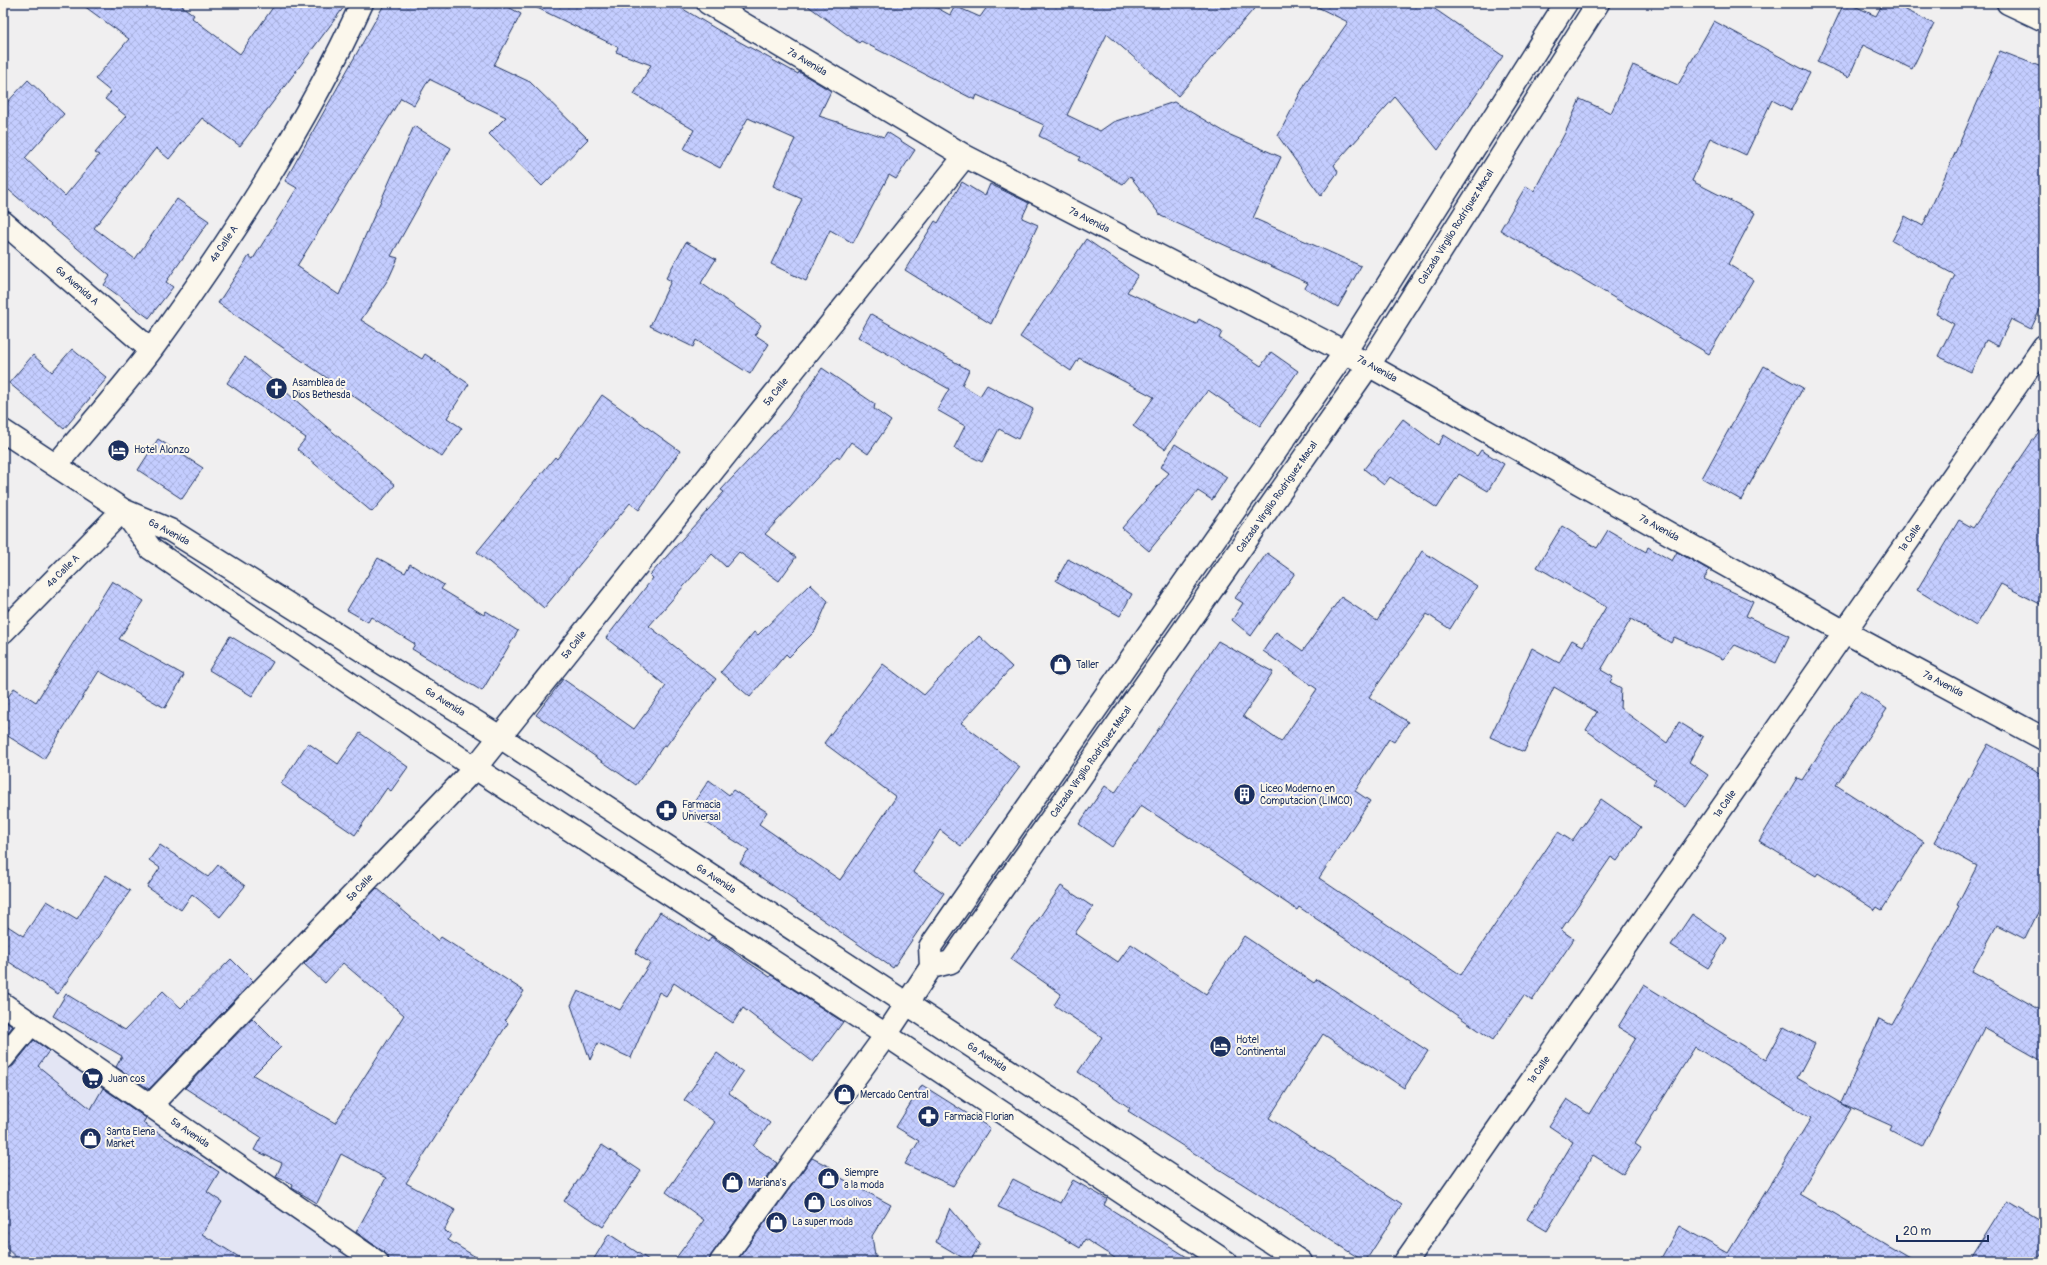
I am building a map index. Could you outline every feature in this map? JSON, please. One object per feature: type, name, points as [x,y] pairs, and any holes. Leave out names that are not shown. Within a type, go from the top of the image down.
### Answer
[{"type":"street","name":"4a Calle A","points":[[56,465],[151,350],[224,245],[286,150],[342,46],[362,3]]},
{"type":"street","name":"7a Avenida","points":[[708,3],[965,156],[1345,352],[1845,632],[2044,739]]},
{"type":"street","points":[[721,1262],[886,1035],[931,967],[930,947],[1345,352],[1566,3]]},
{"type":"street","name":"Calzada Virgilio Rodríguez Macal","points":[[931,967],[951,962],[1369,365],[1598,3]]},
{"type":"street","points":[[2008,3],[2044,20]]},
{"type":"street","name":"5a Calle","points":[[150,1106],[475,768],[965,156]]},
{"type":"street","name":"6a Avenida A","points":[[3,222],[151,350]]},
{"type":"street","name":"1a Calle","points":[[1405,1262],[2044,346]]},
{"type":"street","name":"6a Avenida","points":[[3,431],[123,510],[170,530],[500,737],[1301,1262]]},
{"type":"street","name":"4a Calle A","points":[[3,632],[123,510]]},
{"type":"street","name":"6a Avenida","points":[[123,510],[151,549],[475,768],[886,1035],[1226,1262]]},
{"type":"street","name":"5a Avenida","points":[[3,1004],[377,1262]]},
{"type":"street","points":[[3,1058],[31,1024]]},
{"type":"shaded area","name":"Santa Elena Market","points":[[3,1017],[354,1259],[352,1262],[3,1262]]},
{"type":"building","points":[[80,3],[178,3],[194,15],[192,18],[240,54],[276,3],[347,3],[240,146],[202,118],[169,159],[156,148],[94,228],[135,259],[177,199],[209,221],[166,282],[173,287],[149,318],[104,285],[110,276],[3,185],[3,107],[28,80],[64,114],[25,158],[65,196],[99,155],[95,153],[126,116],[105,99],[111,92],[95,79],[129,39]]},
{"type":"building","points":[[385,3],[501,3],[521,14],[494,65],[530,82],[588,139],[542,186],[489,134],[506,117],[429,79],[414,105],[401,98],[297,266],[339,295],[414,126],[451,148],[391,256],[398,258],[389,278],[361,320],[422,359],[425,354],[469,384],[447,418],[462,428],[442,457],[218,303],[249,256],[253,259],[297,188],[285,181]]},
{"type":"building","points":[[527,3],[673,3],[718,30],[798,74],[799,72],[831,91],[819,116],[884,137],[887,132],[915,150],[896,179],[889,175],[853,243],[830,230],[806,281],[771,264],[802,199],[773,186],[795,139],[748,118],[720,168],[684,149],[694,130],[634,94],[651,65],[616,52],[618,47]]},
{"type":"building","points":[[804,3],[928,3],[950,15],[955,6],[980,17],[990,3],[1259,3],[1178,96],[1107,34],[1067,115],[1100,131],[1113,122],[1174,102],[1228,134],[1281,157],[1253,218],[1361,266],[1338,307],[1305,288],[1308,283],[1161,216],[1130,176],[1123,184],[1078,160],[1080,157],[1039,136],[1044,125],[977,95],[975,100],[861,41],[859,43]]},
{"type":"building","points":[[1309,3],[1426,3],[1503,56],[1438,150],[1395,97],[1334,165],[1338,172],[1321,196],[1278,136],[1307,80],[1348,22]]},
{"type":"building","points":[[1844,3],[1848,3],[1876,16],[1883,3],[1892,3],[1934,24],[1912,69],[1863,45],[1849,77],[1817,62]]},
{"type":"building","points":[[1714,21],[1810,73],[1791,110],[1772,100],[1746,155],[1710,138],[1692,181],[1755,213],[1728,264],[1753,280],[1709,354],[1500,230],[1526,186],[1534,191],[1565,133],[1580,99],[1611,113],[1633,65],[1678,85]]},
{"type":"building","points":[[2000,51],[2044,68],[2044,301],[2031,329],[2011,319],[1998,346],[1986,340],[1971,372],[1938,356],[1954,324],[1936,314],[1955,275],[1892,241],[1905,216],[1923,226]]},
{"type":"building","points":[[962,182],[985,196],[990,184],[1029,203],[1022,218],[1038,225],[991,324],[905,270],[935,221],[938,223]]},
{"type":"building","points":[[1086,239],[1138,275],[1127,292],[1196,324],[1199,319],[1222,332],[1219,338],[1261,366],[1271,352],[1298,371],[1260,426],[1208,390],[1165,449],[1133,426],[1154,397],[1079,358],[1071,371],[1020,337]]},
{"type":"building","points":[[686,242],[716,259],[701,283],[761,325],[755,335],[769,344],[750,374],[696,340],[693,347],[650,326],[671,281],[666,278]]},
{"type":"building","points":[[871,314],[969,370],[962,385],[980,396],[987,385],[1033,409],[1018,439],[999,429],[982,462],[954,448],[965,426],[937,410],[949,389],[858,337]]},
{"type":"building","points":[[72,349],[107,378],[64,429],[9,383],[33,355],[52,372]]},
{"type":"building","points":[[245,357],[395,485],[372,512],[297,449],[306,438],[227,383]]},
{"type":"building","points":[[1764,366],[1803,388],[1741,500],[1702,478]]},
{"type":"building","points":[[822,368],[875,404],[874,409],[891,421],[868,454],[851,442],[840,458],[837,456],[765,534],[796,557],[779,581],[739,552],[726,567],[712,554],[649,626],[716,679],[666,746],[664,745],[636,785],[536,715],[563,679],[634,729],[666,686],[606,638],[653,578],[650,575],[724,492],[721,490],[788,418]]},
{"type":"building","points":[[602,395],[680,451],[639,510],[630,503],[544,608],[477,552],[555,457],[557,459]]},
{"type":"building","points":[[1403,419],[1438,445],[1444,435],[1477,456],[1481,450],[1504,464],[1488,491],[1459,474],[1437,508],[1390,477],[1384,485],[1364,469]]},
{"type":"building","points":[[2044,424],[2044,606],[2001,584],[1976,626],[1917,590],[1959,520],[1973,528]]},
{"type":"building","points":[[158,439],[203,468],[182,499],[138,470]]},
{"type":"building","points":[[1175,444],[1227,477],[1212,500],[1198,491],[1149,551],[1122,528],[1169,473],[1161,467]]},
{"type":"building","points":[[1562,526],[1597,548],[1608,530],[1646,552],[1648,547],[1672,561],[1677,552],[1709,570],[1704,579],[1753,601],[1746,616],[1789,636],[1776,663],[1735,645],[1723,659],[1674,637],[1671,643],[1631,619],[1601,670],[1613,677],[1610,682],[1621,688],[1620,708],[1667,743],[1679,722],[1703,737],[1689,762],[1708,775],[1686,807],[1653,784],[1656,780],[1586,730],[1597,712],[1554,687],[1524,752],[1490,737],[1532,648],[1559,663],[1572,640],[1583,646],[1606,607],[1537,567]]},
{"type":"building","points":[[1422,551],[1477,586],[1450,629],[1427,614],[1369,697],[1408,722],[1394,742],[1389,739],[1355,791],[1370,801],[1319,878],[1461,975],[1558,832],[1572,841],[1601,799],[1641,827],[1617,861],[1611,857],[1561,930],[1574,939],[1532,1001],[1524,995],[1493,1040],[1299,907],[1297,910],[1141,805],[1112,847],[1079,824],[1105,786],[1115,793],[1218,641],[1273,672],[1243,716],[1281,742],[1317,689],[1263,651],[1276,632],[1303,651],[1341,597],[1377,621]]},
{"type":"building","points":[[1267,553],[1295,573],[1251,636],[1232,620],[1243,603],[1235,598]]},
{"type":"building","points":[[378,558],[405,573],[410,564],[444,585],[441,589],[484,615],[486,611],[518,631],[482,691],[412,649],[415,644],[371,617],[368,622],[347,610]]},
{"type":"building","points":[[1068,559],[1132,594],[1120,616],[1056,581]]},
{"type":"building","points":[[112,581],[144,601],[119,639],[184,675],[165,708],[99,671],[44,759],[3,733],[3,705],[14,688],[36,702]]},
{"type":"building","points":[[810,584],[828,601],[815,631],[789,657],[786,654],[750,697],[721,672],[754,632],[758,635]]},
{"type":"building","points":[[230,636],[273,662],[252,696],[209,670]]},
{"type":"building","points":[[979,636],[1012,667],[961,723],[1020,767],[961,846],[940,830],[913,872],[944,893],[893,968],[740,863],[749,850],[688,811],[709,780],[729,795],[733,790],[767,812],[759,824],[840,880],[896,797],[824,743],[883,664],[924,695]]},
{"type":"building","points":[[1860,691],[1887,709],[1836,785],[1924,842],[1882,910],[1877,907],[1875,910],[1818,873],[1816,876],[1759,841],[1797,778],[1802,780]]},
{"type":"building","points":[[360,733],[408,767],[391,791],[387,788],[355,835],[281,784],[308,743],[338,764]]},
{"type":"building","points":[[1988,744],[2044,775],[2044,900],[2025,939],[1997,925],[1972,971],[2044,1012],[2044,1062],[1984,1028],[1922,1147],[1890,1130],[1892,1126],[1841,1103],[1879,1019],[1892,1025],[1959,906],[1957,905],[1977,866],[1934,842]]},
{"type":"building","points":[[160,845],[208,877],[218,865],[245,886],[220,917],[192,894],[181,910],[147,887],[160,868],[149,860]]},
{"type":"building","points":[[106,875],[130,891],[58,994],[3,958],[3,923],[23,936],[47,901],[77,919]]},
{"type":"building","points":[[1061,886],[1093,907],[1075,933],[1118,962],[1131,944],[1206,994],[1244,936],[1314,983],[1317,979],[1428,1051],[1404,1088],[1323,1034],[1269,1118],[1402,1204],[1365,1262],[1128,1111],[1130,1108],[1078,1072],[1102,1037],[1054,1005],[1061,994],[1011,959]]},
{"type":"building","points":[[377,888],[438,941],[441,937],[524,991],[505,1020],[508,1023],[406,1183],[455,1210],[444,1231],[451,1234],[448,1240],[484,1262],[389,1262],[388,1256],[384,1252],[356,1232],[386,1178],[341,1154],[317,1203],[292,1188],[293,1184],[276,1177],[282,1163],[254,1150],[261,1137],[185,1088],[252,1018],[281,1047],[253,1075],[335,1123],[404,1015],[343,963],[325,983],[304,964]]},
{"type":"building","points":[[660,912],[708,942],[711,937],[770,977],[771,975],[843,1022],[813,1062],[743,1008],[733,1023],[674,983],[666,996],[659,992],[631,1058],[598,1043],[590,1060],[571,1005],[578,991],[620,1010],[650,963],[635,953]]},
{"type":"building","points":[[1692,914],[1727,938],[1708,968],[1671,945]]},
{"type":"building","points":[[231,959],[253,981],[149,1089],[116,1067],[122,1056],[53,1016],[66,994],[125,1030],[163,991],[181,1008]]},
{"type":"building","points":[[1644,985],[1766,1060],[1784,1027],[1815,1044],[1797,1078],[1851,1109],[1799,1194],[1916,1262],[1659,1262],[1679,1226],[1728,1253],[1811,1118],[1695,1047],[1635,1144],[1641,1148],[1623,1174],[1593,1155],[1547,1231],[1527,1219],[1573,1142],[1549,1126],[1567,1099],[1589,1114],[1636,1038],[1618,1027]]},
{"type":"building","points":[[3,1019],[13,1026],[3,1038]]},
{"type":"building","name":"Santa Elena Market","points":[[34,1040],[49,1051],[38,1066],[91,1109],[103,1088],[146,1118],[143,1123],[219,1172],[207,1192],[222,1202],[202,1234],[247,1262],[21,1262],[3,1245],[3,1070],[13,1066]]},
{"type":"building","points":[[717,1053],[743,1072],[729,1093],[770,1123],[753,1146],[777,1163],[711,1255],[709,1262],[673,1262],[704,1220],[666,1192],[715,1122],[684,1100]]},
{"type":"building","points":[[922,1085],[990,1128],[953,1186],[905,1164],[919,1141],[896,1127]]},
{"type":"building","points":[[602,1145],[641,1171],[603,1227],[564,1201]]},
{"type":"building","points":[[812,1158],[832,1168],[830,1172],[891,1205],[872,1236],[876,1262],[736,1262]]},
{"type":"building","points":[[1013,1179],[1060,1203],[1073,1180],[1107,1199],[1104,1205],[1195,1262],[1121,1262],[1085,1239],[1080,1248],[1046,1228],[998,1207]]},
{"type":"building","points":[[2008,1202],[2044,1223],[2044,1248],[2035,1262],[1970,1262]]},
{"type":"building","points":[[950,1208],[980,1244],[970,1262],[936,1242]]},
{"type":"building","points":[[609,1234],[652,1262],[592,1262]]},
{"type":"place","name":"Asamblea de Dios Bethesda","points":[[277,389]]},
{"type":"place","name":"Hotel Alonzo","points":[[119,450]]},
{"type":"place","name":"Taller","points":[[1061,665]]},
{"type":"place","name":"Liceo Moderno en Computacion (LIMCO)","points":[[1244,795]]},
{"type":"place","name":"Farmacia Universal","points":[[667,811]]},
{"type":"place","name":"Hotel Continental","points":[[1220,1046]]},
{"type":"place","name":"Juan cos","points":[[93,1079]]},
{"type":"place","name":"Mercado Central","points":[[844,1095]]},
{"type":"place","name":"Farmacia Florian","points":[[929,1117]]},
{"type":"place","name":"Santa Elena Market","points":[[91,1138]]},
{"type":"place","name":"Siempre a la moda","points":[[829,1179]]},
{"type":"place","name":"Mariana's","points":[[732,1183]]},
{"type":"place","name":"Los olivos","points":[[814,1203]]},
{"type":"place","name":"La super moda","points":[[777,1222]]}]
